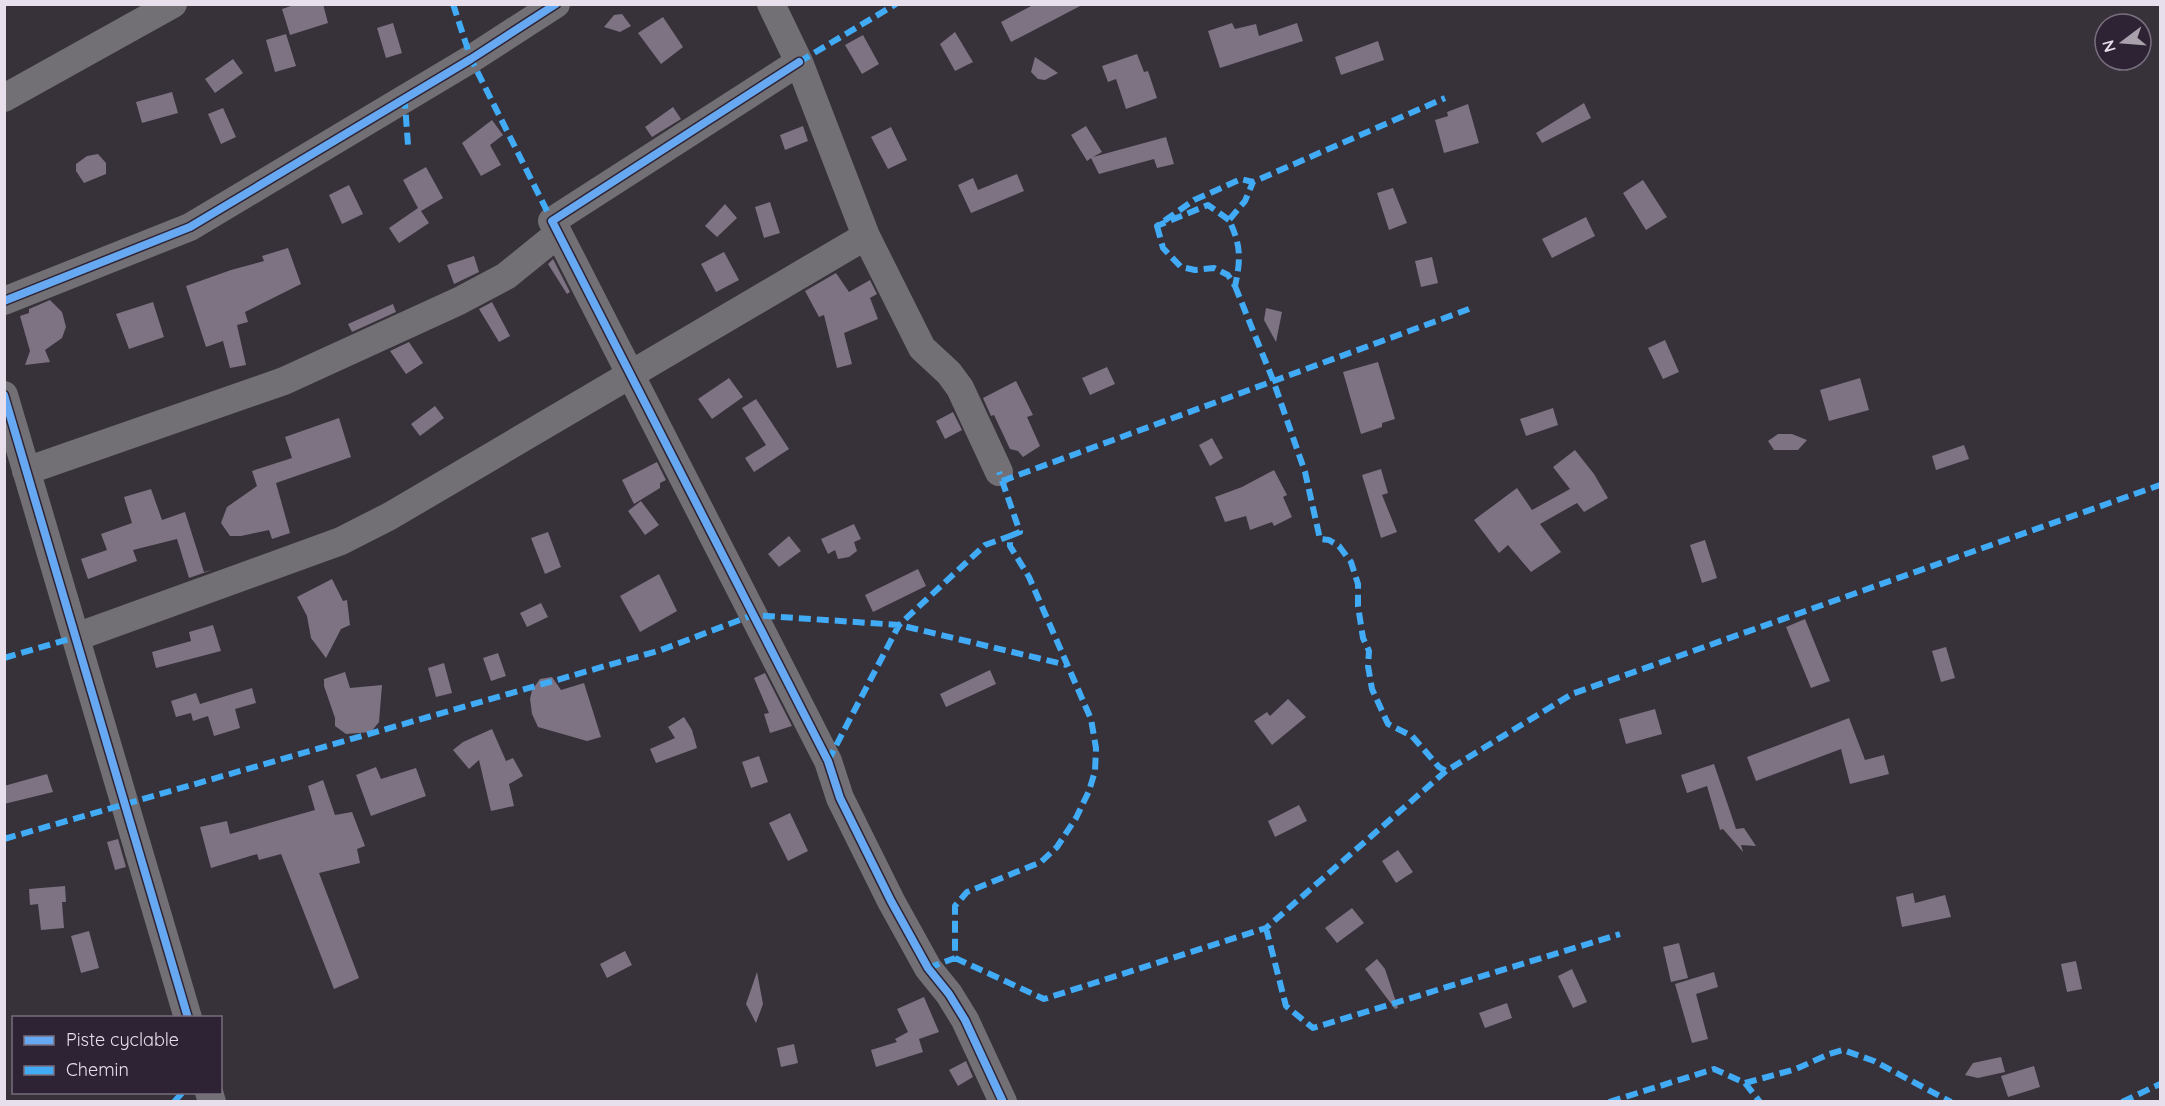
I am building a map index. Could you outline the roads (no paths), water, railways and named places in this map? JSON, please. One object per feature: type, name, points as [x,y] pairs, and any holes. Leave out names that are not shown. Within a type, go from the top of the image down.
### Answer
[{"type":"street","points":[[4,98],[173,4]]},
{"type":"street","points":[[4,301],[190,227],[471,58],[556,4]]},
{"type":"street","points":[[771,4],[799,62],[866,236],[922,348],[949,373],[960,388],[999,472]]},
{"type":"street","points":[[799,62],[552,221],[828,761],[840,798],[891,901],[928,968],[949,994],[965,1020],[1003,1101]]},
{"type":"street","points":[[26,471],[294,377],[459,301],[506,276],[558,234]]},
{"type":"street","points":[[76,637],[341,541],[390,516],[866,236]]},
{"type":"street","points":[[4,395],[188,1016]]}]
